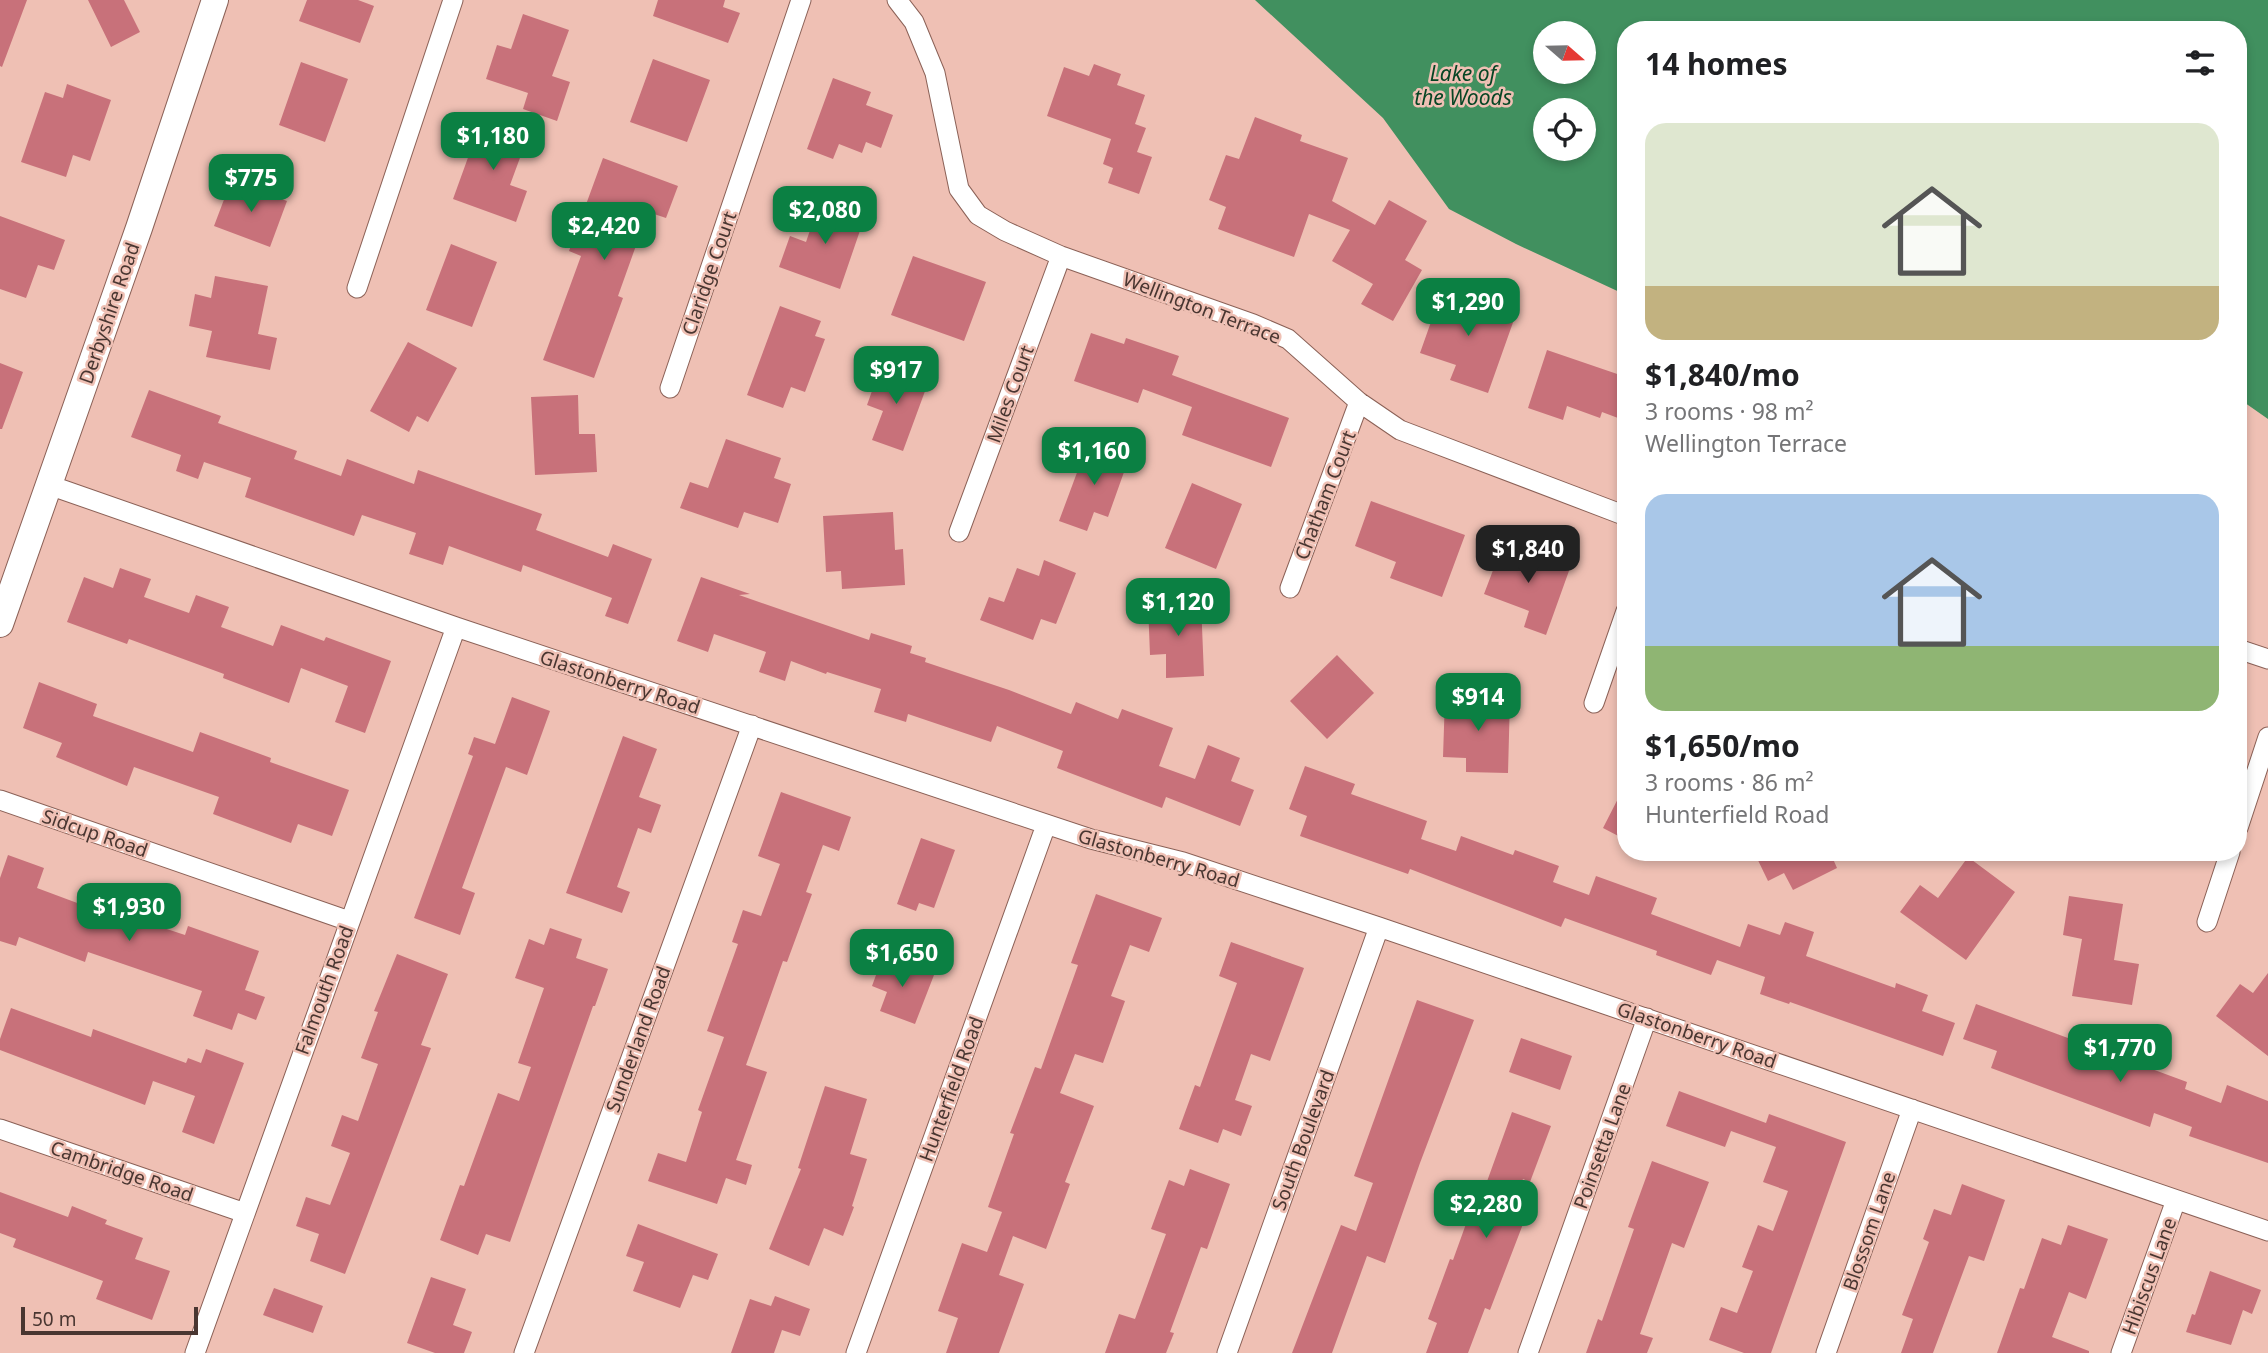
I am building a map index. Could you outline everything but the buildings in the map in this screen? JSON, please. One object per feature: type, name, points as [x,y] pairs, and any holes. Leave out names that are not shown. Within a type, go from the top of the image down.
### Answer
[{"type":"street","name":"Derbyshire Road","points":[[0,624],[139,228],[215,0]]},
{"type":"street","points":[[357,288],[453,0]]},
{"type":"street","name":"Claridge Court","points":[[670,388],[801,0]]},
{"type":"street","name":"Wellington Terrace","points":[[897,0],[914,22],[935,73],[959,189],[978,215],[1004,231],[1061,256],[1254,324],[1288,339],[1359,402],[1400,430],[1617,513]]},
{"type":"street","name":"Miles Court","points":[[959,532],[1061,256]]},
{"type":"street","name":"Chatham Court","points":[[1290,588],[1359,402]]},
{"type":"street","name":"Glastonberry Road","points":[[49,485],[456,627],[1046,825],[1183,862],[1379,927],[2268,1231]]},
{"type":"street","name":"Falmouth Road","points":[[195,1353],[456,627]]},
{"type":"street","points":[[1594,703],[1617,637]]},
{"type":"street","points":[[2247,652],[2268,659]]},
{"type":"street","name":"Sunderland Road","points":[[524,1353],[752,726]]},
{"type":"street","points":[[2247,801],[2268,737]]},
{"type":"street","name":"Sidcup Road","points":[[0,800],[349,921]]},
{"type":"street","name":"Hunterfield Road","points":[[856,1353],[1046,825]]},
{"type":"street","points":[[2207,922],[2227,861]]},
{"type":"street","name":"South Boulevard","points":[[1227,1353],[1379,927]]},
{"type":"street","name":"Poinsetta Lane","points":[[1528,1353],[1647,1018]]},
{"type":"street","name":"Blossom Lane","points":[[1826,1353],[1912,1109]]},
{"type":"street","name":"Cambridge Road","points":[[0,1129],[245,1213]]},
{"type":"street","name":"Hibiscus Lane","points":[[2122,1353],[2176,1200]]},
{"type":"water","name":"Lake of the Woods","points":[[1255,0],[2268,0],[2268,419],[2247,404],[2247,21],[1617,21],[1617,291],[1516,244],[1449,209],[1383,118]]}]
